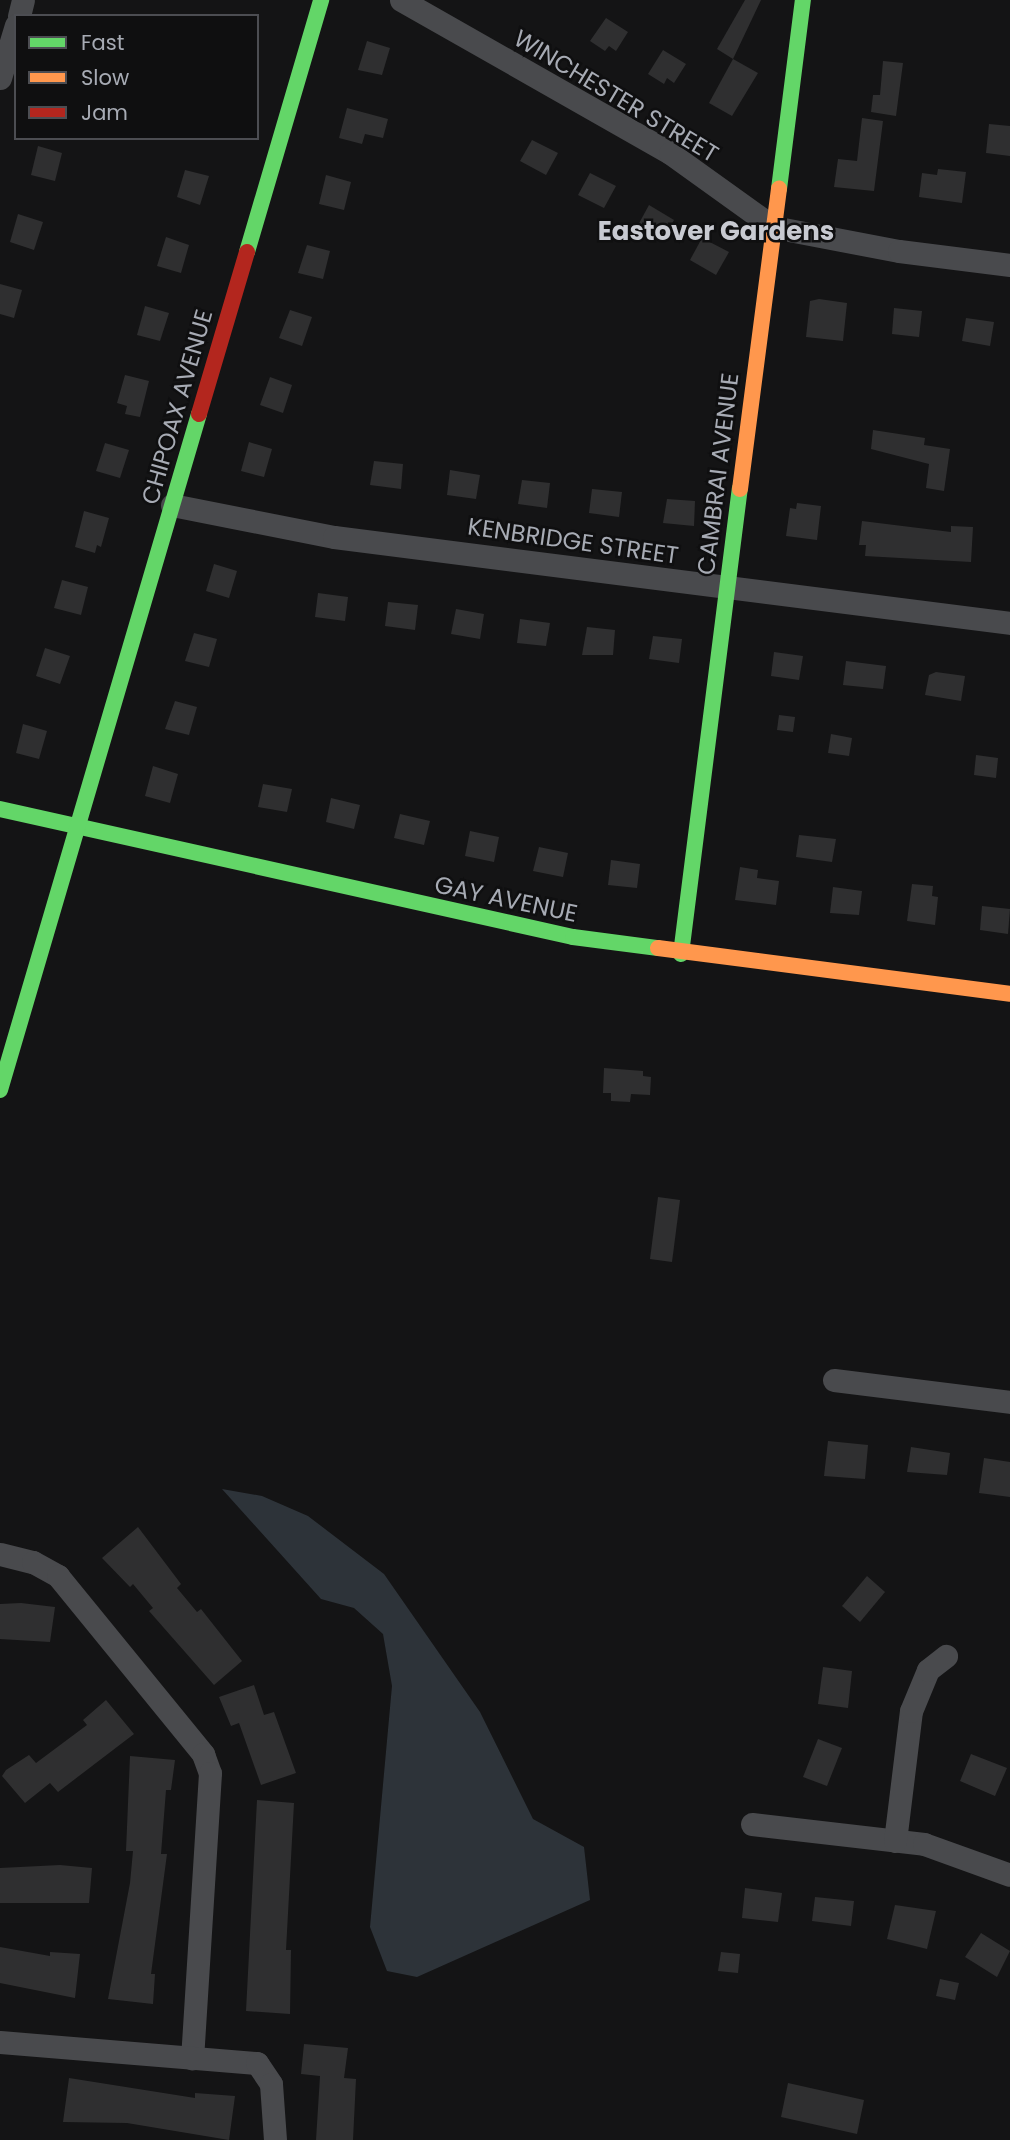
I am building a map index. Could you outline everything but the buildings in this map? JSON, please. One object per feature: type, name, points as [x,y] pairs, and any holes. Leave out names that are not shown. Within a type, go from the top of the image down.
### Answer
[{"type":"street","name":"CHIPOAX AVENUE","points":[[0,1090],[75,826],[321,0]]},
{"type":"street","name":"WINCHESTER STREET","points":[[401,0],[670,153],[773,227],[1010,265]]},
{"type":"street","name":"CAMBRAI AVENUE","points":[[681,954],[803,0]]},
{"type":"street","points":[[0,78],[14,32]]},
{"type":"street","name":"KENBRIDGE STREET","points":[[172,505],[334,537],[1010,623]]},
{"type":"street","name":"GAY AVENUE","points":[[0,809],[511,924],[681,954],[1010,994]]},
{"type":"street","points":[[834,1380],[1010,1402]]},
{"type":"street","points":[[0,1554],[33,1562],[58,1576],[203,1755],[210,1773],[192,2058]]},
{"type":"street","points":[[895,1841],[911,1711],[928,1670],[946,1656]]},
{"type":"street","points":[[752,1824],[924,1844],[1010,1875]]},
{"type":"street","points":[[0,2042],[263,2066],[271,2084],[275,2140]]},
{"type":"shaded area","points":[[222,1489],[262,1496],[308,1516],[384,1574],[480,1712],[533,1819],[584,1847],[590,1900],[417,1977],[387,1971],[370,1927],[392,1686],[383,1634],[354,1608],[321,1599]]},
{"type":"traffic: fast","points":[[247,252],[321,0]]},
{"type":"traffic: fast","points":[[779,189],[803,0]]},
{"type":"traffic: fast","points":[[0,1090],[199,414]]},
{"type":"traffic: fast","points":[[681,954],[740,489]]},
{"type":"traffic: fast","points":[[0,809],[573,937],[658,948]]},
{"type":"traffic: slow","points":[[740,489],[779,189]]},
{"type":"traffic: slow","points":[[658,948],[1010,994]]},
{"type":"traffic: jam","points":[[199,414],[247,252]]},
{"type":"district","name":"Eastover Gardens","points":[[716,232]]}]
